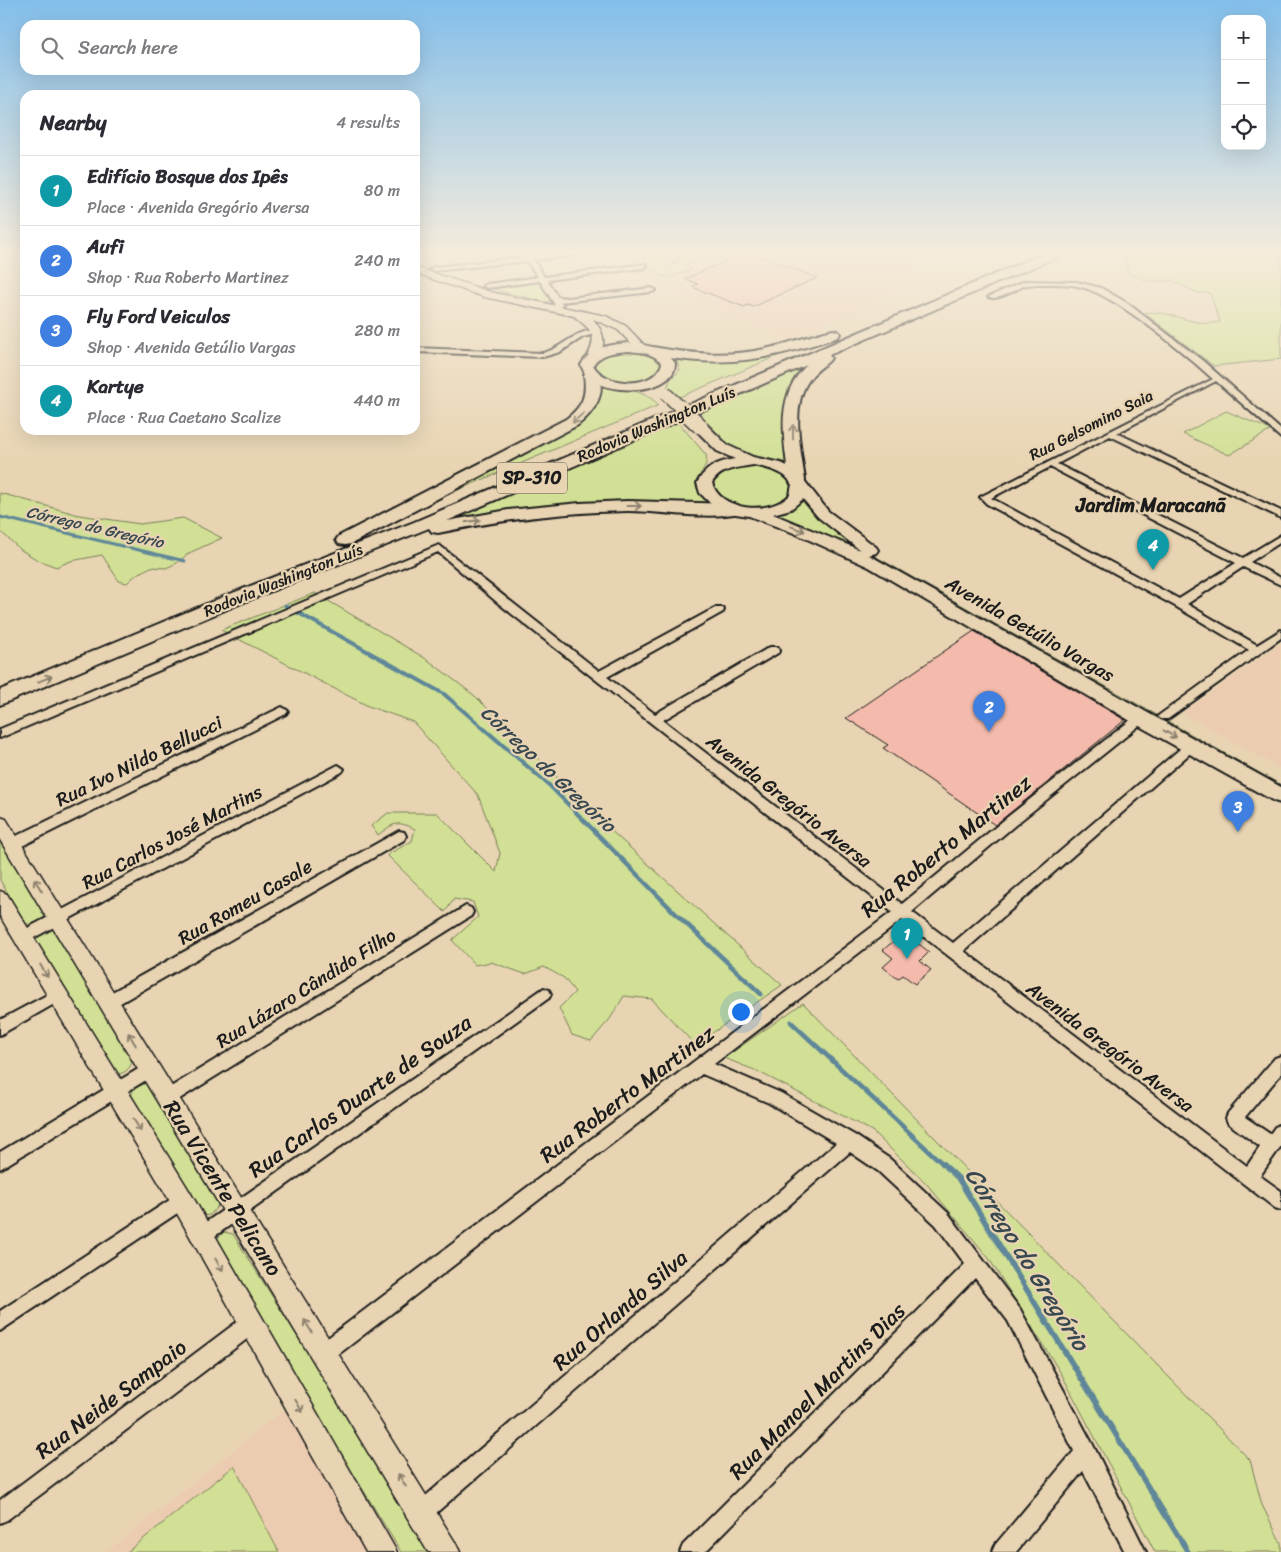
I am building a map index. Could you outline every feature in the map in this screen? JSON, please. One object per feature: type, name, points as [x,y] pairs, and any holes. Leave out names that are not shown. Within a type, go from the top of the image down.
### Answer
[{"type":"highway","points":[[647,349],[702,359],[748,358],[777,352],[880,323]]},
{"type":"highway","points":[[798,482],[792,455],[793,406],[800,380],[827,356],[880,323]]},
{"type":"highway","name":"Rodovia Washington Luís","points":[[0,698],[456,510],[880,323]]},
{"type":"highway","name":"Rodovia Washington Luís","points":[[0,683],[272,575],[880,323]]},
{"type":"highway","points":[[272,575],[363,532],[572,422],[581,416],[591,403],[594,389],[591,375]]},
{"type":"highway","points":[[341,556],[422,532],[526,513],[627,506],[732,509]]},
{"type":"main road","points":[[661,395],[660,385],[667,372],[669,363],[666,358],[647,349],[615,348],[594,355],[587,365],[591,375],[604,381],[661,395],[695,427],[722,448],[753,461]]},
{"type":"main road","points":[[621,385],[649,383],[667,372]]},
{"type":"main road","points":[[695,427],[715,459],[712,471],[706,478],[704,487],[709,496],[718,504],[732,509],[752,512],[768,512],[783,508],[794,501],[799,493],[798,482]]},
{"type":"main road","points":[[712,471],[730,464],[753,461]]},
{"type":"main road","name":"Avenida Getúlio Vargas","points":[[753,461],[780,467],[790,473],[823,514],[861,544],[1281,781]]},
{"type":"main road","name":"Avenida Getúlio Vargas","points":[[752,512],[818,537],[876,564],[1141,718],[1281,796]]},
{"type":"street","points":[[538,355],[554,348],[569,335],[589,322]]},
{"type":"street","points":[[590,322],[599,344],[594,355]]},
{"type":"street","points":[[612,322],[621,328],[634,344],[647,349]]},
{"type":"street","points":[[1147,322],[1200,363],[1281,435]]},
{"type":"street","points":[[597,337],[621,328]]},
{"type":"street","points":[[420,350],[538,355],[556,351],[579,334],[614,342],[630,337]]},
{"type":"street","name":"Rua Gelsomino Saia","points":[[1179,604],[990,502],[984,496],[1212,381]]},
{"type":"street","points":[[1110,433],[1281,515]]},
{"type":"street","points":[[1050,464],[1281,582]]},
{"type":"street","points":[[1256,649],[1179,604],[1281,538]]},
{"type":"street","name":"Avenida Gregório Aversa","points":[[0,734],[439,548],[599,676],[902,912],[1281,1202]]},
{"type":"street","points":[[599,676],[719,610]]},
{"type":"street","points":[[1164,716],[1281,632]]},
{"type":"street","points":[[655,719],[774,650]]},
{"type":"street","name":"Rua Ivo Nildo Bellucci","points":[[13,844],[282,711]]},
{"type":"street","name":"Rua Roberto Martinez","points":[[324,1352],[902,912],[1015,818],[1141,718]]},
{"type":"street","points":[[954,951],[1191,746]]},
{"type":"street","name":"Rua Carlos José Martins","points":[[23,937],[338,769]]},
{"type":"street","name":"Rua Vicente Pelicano","points":[[0,824],[110,1001],[167,1098],[445,1552]]},
{"type":"street","name":"Rua Romeu Casale","points":[[110,1001],[399,836]]},
{"type":"street","name":"Rua Vicente Pelicano","points":[[3,909],[23,937],[182,1200],[382,1552]]},
{"type":"street","name":"Rua Lázaro Cândido Filho","points":[[167,1098],[466,912]]},
{"type":"street","name":"Rua Carlos Duarte de Souza","points":[[202,1235],[544,994]]},
{"type":"street","points":[[0,1028],[58,995]]},
{"type":"street","points":[[1249,1177],[1276,1138],[1234,1118],[1281,1063]]},
{"type":"street","points":[[701,1066],[775,1098],[850,1142],[884,1165],[942,1219],[1014,1315],[1136,1552]]},
{"type":"street","points":[[0,1161],[150,1069]]},
{"type":"street","name":"Rua Orlando Silva","points":[[421,1513],[850,1142]]},
{"type":"street","points":[[0,1322],[182,1200]]},
{"type":"street","name":"Rua Manoel Martins Dias","points":[[690,1552],[977,1264]]},
{"type":"street","name":"Rua Neide Sampaio","points":[[0,1513],[252,1323]]},
{"type":"street","points":[[1002,1552],[1086,1452]]},
{"type":"shaded area","points":[[746,322],[826,322],[789,340]]},
{"type":"shaded area","points":[[1281,643],[1281,769],[1182,713]]},
{"type":"shaded area","points":[[286,1408],[369,1552],[106,1552]]},
{"type":"green space","points":[[1156,322],[1281,322],[1281,359],[1214,366]]},
{"type":"green space","points":[[616,351],[641,352],[653,355],[663,363],[659,374],[640,381],[625,382],[610,378],[592,369],[597,359]]},
{"type":"green space","points":[[780,355],[677,398],[667,388],[670,380],[680,370],[677,361],[672,356],[724,362]]},
{"type":"green space","points":[[809,365],[800,376],[791,468],[772,460],[736,450],[718,437],[695,415]]},
{"type":"green space","points":[[599,385],[637,392],[659,405],[446,495],[586,420],[597,404],[600,395]]},
{"type":"green space","points":[[1226,411],[1271,430],[1229,455],[1183,434]]},
{"type":"green space","points":[[678,422],[706,455],[706,464],[696,482],[696,487],[702,497],[713,507],[687,504],[440,523],[518,491]]},
{"type":"green space","points":[[749,464],[777,469],[793,482],[791,498],[762,508],[746,508],[717,498],[710,482],[723,469]]},
{"type":"green space","points":[[0,493],[79,515],[140,524],[183,518],[222,538],[189,553],[177,563],[166,568],[151,567],[137,574],[127,583],[119,581],[102,555],[71,561],[56,567],[36,559],[21,550],[0,531]]},
{"type":"green space","points":[[802,498],[821,519],[855,545],[1281,785],[1281,792],[860,553],[767,516],[787,509]]},
{"type":"green space","points":[[315,593],[428,660],[475,696],[607,827],[782,985],[695,1045],[652,999],[624,996],[610,1019],[591,1041],[572,1035],[559,1008],[575,992],[564,978],[544,967],[525,974],[491,962],[475,965],[452,940],[478,917],[473,902],[454,899],[445,912],[387,855],[412,841],[415,829],[404,824],[396,824],[378,835],[371,826],[388,813],[437,813],[496,872],[500,853],[478,795],[413,722],[368,706],[221,630]]},
{"type":"green space","points":[[0,839],[49,917],[36,924],[26,924],[0,880]]},
{"type":"green space","points":[[53,926],[133,1060],[129,1068],[123,1073],[118,1074],[34,941],[34,937]]},
{"type":"green space","points":[[803,1003],[1250,1460],[1262,1505],[1281,1543],[1281,1552],[1155,1552],[1062,1375],[988,1257],[925,1182],[872,1131],[757,1071],[724,1058]]},
{"type":"green space","points":[[146,1083],[219,1201],[217,1207],[210,1215],[201,1216],[131,1098],[133,1089]]},
{"type":"green space","points":[[224,1232],[233,1234],[433,1552],[401,1552],[217,1250],[217,1239]]},
{"type":"green space","points":[[234,1466],[279,1552],[127,1552]]},
{"type":"building","points":[[974,631],[1125,720],[995,825],[883,748],[888,745],[846,718]]},
{"type":"building","points":[[902,934],[917,946],[919,944],[929,952],[920,961],[931,970],[915,984],[903,975],[898,979],[883,967],[893,958],[883,950]]},
{"type":"waterway","name":"Córrego do Gregório","points":[[0,517],[185,561]]},
{"type":"waterway","name":"Córrego do Gregório","points":[[285,605],[289,607]]},
{"type":"waterway","name":"Córrego do Gregório","points":[[286,606],[444,694],[550,786],[618,855]]},
{"type":"waterway","name":"Córrego do Gregório","points":[[617,854],[678,916],[761,994]]},
{"type":"waterway","name":"Córrego do Gregório","points":[[791,1022],[944,1165]]},
{"type":"waterway","name":"Córrego do Gregório","points":[[943,1164],[958,1178],[1188,1552]]},
{"type":"place","name":"Kartye","points":[[1153,570]]},
{"type":"place","name":"Aufi","points":[[989,732]]},
{"type":"place","name":"Fly Ford Veiculos","points":[[1238,832]]},
{"type":"place","name":"Edifício Bosque dos Ipês","points":[[907,959]]},
{"type":"district","name":"Jardim Maracanã","points":[[1151,505]]}]
